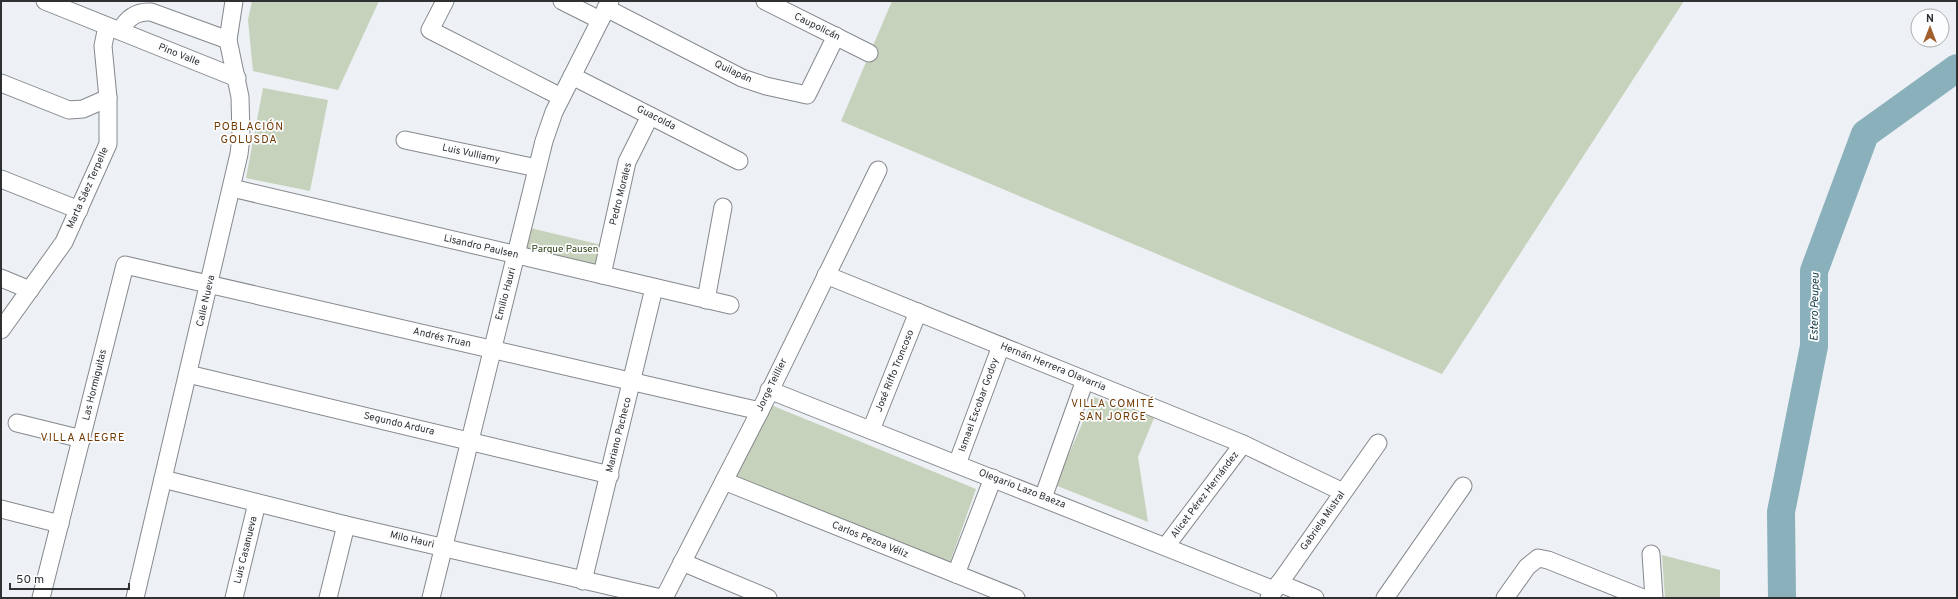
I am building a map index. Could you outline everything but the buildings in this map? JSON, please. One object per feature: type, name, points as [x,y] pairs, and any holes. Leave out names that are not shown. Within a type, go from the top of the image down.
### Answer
[{"type":"street","name":"Pino Valle","points":[[45,1],[237,78]]},
{"type":"street","name":"Calle Nueva","points":[[135,598],[210,284],[232,188],[241,137],[240,98],[228,40],[234,1]]},
{"type":"street","points":[[445,1],[430,30],[561,97]]},
{"type":"street","name":"Quilapán","points":[[562,1],[605,10],[742,78],[766,86],[807,95],[836,36]]},
{"type":"street","name":"Caupolicán","points":[[773,3],[869,53]]},
{"type":"street","name":"Emilio Hauri","points":[[431,598],[548,126],[605,10]]},
{"type":"street","points":[[114,28],[138,12],[151,12],[228,40]]},
{"type":"street","name":"Marta Sáez Terpelle","points":[[1,330],[56,255],[79,210],[108,144],[108,98],[104,46],[114,28]]},
{"type":"street","name":"Guacolda","points":[[572,76],[739,161]]},
{"type":"street","points":[[1,83],[69,110],[83,109],[108,98]]},
{"type":"street","name":"Pedro Morales","points":[[602,276],[628,162],[650,116]]},
{"type":"street","name":"Luis Vulliamy","points":[[405,140],[537,168]]},
{"type":"street","name":"Jorge Teillier","points":[[662,598],[760,411],[878,170]]},
{"type":"street","points":[[1,179],[79,210]]},
{"type":"street","name":"Lisandro Paulsen","points":[[232,188],[730,305]]},
{"type":"street","points":[[706,300],[723,207]]},
{"type":"street","name":"Andrés Truan","points":[[125,265],[760,411]]},
{"type":"street","name":"Las Hormiguitas","points":[[41,598],[125,265]]},
{"type":"street","name":"Hernán Herrera Olavarria","points":[[826,275],[1243,444],[1343,492]]},
{"type":"street","points":[[1,278],[30,290]]},
{"type":"street","name":"Mariano Pacheco","points":[[583,581],[610,475],[654,288]]},
{"type":"street","name":"José Riffo Troncoso","points":[[871,430],[918,312]]},
{"type":"street","name":"Ismael Escobar Godoy","points":[[957,464],[1001,346]]},
{"type":"street","name":"Segundo Ardura","points":[[188,374],[610,475]]},
{"type":"street","points":[[1043,498],[1085,380]]},
{"type":"street","name":"Olegario Lazo Baeza","points":[[769,390],[1274,590],[1315,598]]},
{"type":"street","points":[[17,423],[82,439]]},
{"type":"street","name":"Gabriela Mistral","points":[[1274,590],[1378,443]]},
{"type":"street","name":"Alicet Pérez Hernández","points":[[1166,546],[1243,444]]},
{"type":"street","points":[[956,574],[993,478]]},
{"type":"street","name":"Milo Hauri","points":[[164,479],[346,525],[583,581],[662,598]]},
{"type":"street","name":"Carlos Pezoa Véliz","points":[[724,481],[1016,598]]},
{"type":"street","points":[[1385,598],[1463,486]]},
{"type":"street","name":"Luis Casanueva","points":[[234,598],[257,503]]},
{"type":"street","points":[[1,509],[60,524]]},
{"type":"street","points":[[328,598],[346,525]]},
{"type":"street","points":[[1651,554],[1654,598]]},
{"type":"street","points":[[1505,598],[1527,567],[1538,558],[1548,560],[1643,598]]},
{"type":"street","points":[[682,562],[768,598]]},
{"type":"green space","points":[[252,1],[379,1],[338,90],[253,71],[248,20]]},
{"type":"green space","points":[[892,1],[1684,1],[1442,374],[841,121]]},
{"type":"green space","points":[[263,88],[328,100],[310,191],[246,178]]},
{"type":"green space","name":"Parque Pausen","points":[[530,228],[606,246],[600,270],[524,251]]},
{"type":"green space","points":[[1094,397],[1154,418],[1138,457],[1148,522],[1055,485]]},
{"type":"green space","points":[[771,405],[976,489],[947,571],[733,479]]},
{"type":"green space","points":[[1662,555],[1720,570],[1720,598],[1665,598]]},
{"type":"waterway","name":"Estero Peupeu","points":[[1782,598],[1781,512],[1814,346],[1814,271],[1865,134],[1957,68]]},
{"type":"district","name":"POBLACIÓN GOLUSDA","points":[[249,133]]},
{"type":"district","name":"VILLA COMITÉ SAN JORGE","points":[[1113,410]]},
{"type":"district","name":"VILLA ALEGRE","points":[[83,438]]}]
